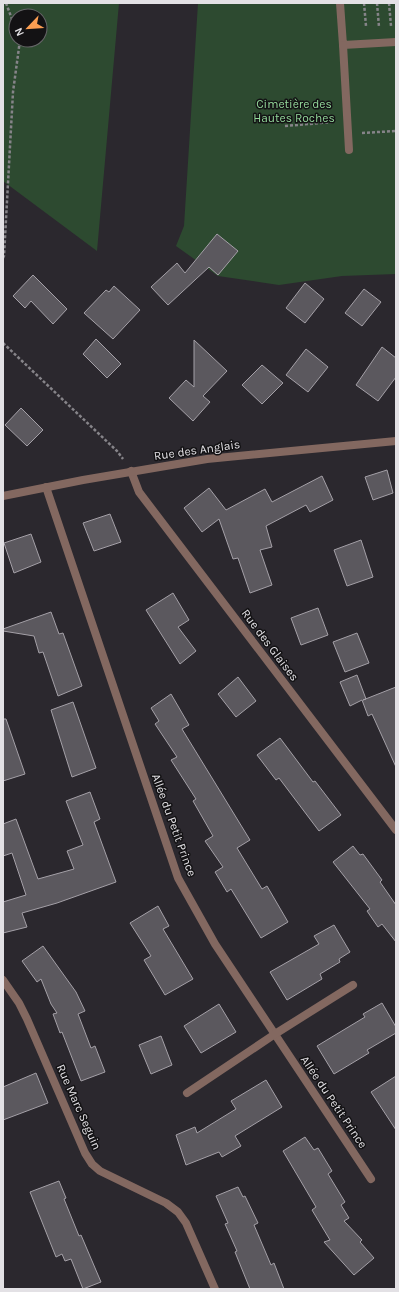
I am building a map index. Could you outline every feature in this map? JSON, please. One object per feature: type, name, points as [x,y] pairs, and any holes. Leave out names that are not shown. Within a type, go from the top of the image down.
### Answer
[{"type":"street","points":[[340,3],[344,46],[349,150]]},
{"type":"street","points":[[344,46],[396,42]]},
{"type":"street","name":"Rue des Anglais","points":[[3,496],[131,471],[207,459],[396,441]]},
{"type":"street","name":"Rue des Glaises","points":[[131,471],[139,492],[396,830]]},
{"type":"street","name":"Allée du Petit Prince","points":[[46,488],[178,878],[214,944],[371,1179]]},
{"type":"street","name":"Rue Marc Seguin","points":[[3,980],[19,1003],[27,1019],[85,1153],[92,1164],[107,1175],[166,1203],[178,1212],[186,1223],[215,1289]]},
{"type":"street","points":[[187,1093],[275,1034],[353,985]]},
{"type":"path","points":[[364,3],[366,26]]},
{"type":"path","points":[[377,3],[378,27]]},
{"type":"path","points":[[389,3],[391,26]]},
{"type":"path","points":[[3,258],[13,92],[19,48]]},
{"type":"path","points":[[285,126],[347,120]]},
{"type":"path","points":[[348,134],[396,131]]},
{"type":"path","points":[[3,343],[117,451],[131,471]]},
{"type":"green space","points":[[3,3],[119,3],[97,251],[3,181]]},
{"type":"green space","name":"Cimetière des Hautes Roches","points":[[198,3],[396,3],[396,274],[342,276],[279,285],[218,276],[176,246],[184,226]]},
{"type":"building","points":[[217,234],[238,251],[218,275],[209,267],[168,305],[151,287],[177,263],[185,273]]},
{"type":"building","points":[[33,275],[67,309],[53,324],[31,301],[25,308],[13,296]]},
{"type":"building","points":[[305,283],[324,299],[305,323],[286,308]]},
{"type":"building","points":[[114,286],[140,310],[113,339],[84,313],[106,290],[109,292]]},
{"type":"building","points":[[364,289],[381,302],[362,326],[345,313]]},
{"type":"building","points":[[96,339],[121,364],[107,378],[83,354]]},
{"type":"building","points":[[194,340],[227,371],[203,396],[210,402],[193,421],[169,398],[186,380],[194,387]]},
{"type":"building","points":[[382,347],[396,358],[396,377],[378,401],[356,385]]},
{"type":"building","points":[[306,349],[328,367],[308,392],[286,375]]},
{"type":"building","points":[[262,365],[283,383],[262,404],[242,385]]},
{"type":"building","points":[[21,408],[43,430],[27,446],[5,425]]},
{"type":"building","points":[[387,470],[393,493],[373,500],[365,477]]},
{"type":"building","points":[[322,476],[333,500],[310,512],[306,505],[266,526],[272,547],[260,550],[272,585],[250,593],[238,558],[233,559],[219,519],[202,532],[184,508],[209,488],[226,510],[265,489],[272,502]]},
{"type":"building","points":[[110,514],[121,542],[94,551],[83,523]]},
{"type":"building","points":[[31,534],[41,562],[14,573],[4,543]]},
{"type":"building","points":[[361,540],[373,577],[347,586],[334,550]]},
{"type":"building","points":[[173,593],[189,620],[178,627],[196,651],[180,664],[146,610]]},
{"type":"building","points":[[318,608],[328,635],[301,645],[291,618]]},
{"type":"building","points":[[51,612],[59,634],[63,633],[82,686],[58,696],[43,652],[39,653],[34,636],[3,631],[3,629]]},
{"type":"building","points":[[357,633],[369,663],[345,672],[333,642]]},
{"type":"building","points":[[357,675],[366,699],[396,687],[396,767],[372,714],[368,716],[362,700],[350,706],[340,682]]},
{"type":"building","points":[[238,677],[256,701],[236,717],[218,694]]},
{"type":"building","points":[[171,694],[189,725],[182,729],[250,840],[237,848],[262,889],[267,886],[288,922],[261,938],[231,889],[227,892],[215,872],[223,867],[205,841],[213,836],[193,801],[196,799],[171,760],[177,757],[155,724],[159,721],[151,708]]},
{"type":"building","points":[[73,702],[96,768],[72,777],[51,710]]},
{"type":"building","points":[[3,719],[6,719],[25,774],[3,781]]},
{"type":"building","points":[[280,738],[313,782],[315,781],[341,815],[319,831],[279,778],[276,780],[257,755]]},
{"type":"building","points":[[90,792],[100,819],[94,822],[116,882],[57,903],[22,913],[27,927],[3,933],[3,902],[26,895],[12,853],[3,856],[3,824],[16,819],[38,879],[74,869],[67,851],[83,845],[66,801]]},
{"type":"building","points":[[353,846],[360,855],[363,854],[382,880],[380,882],[396,905],[396,942],[382,924],[378,927],[367,911],[370,909],[333,862]]},
{"type":"building","points":[[158,906],[169,926],[163,929],[193,979],[165,995],[144,960],[151,956],[130,923]]},
{"type":"building","points":[[334,925],[350,952],[339,959],[340,962],[320,974],[322,979],[287,1000],[270,972],[319,944],[314,936]]},
{"type":"building","points":[[43,946],[76,992],[85,1011],[78,1014],[91,1048],[95,1046],[105,1072],[81,1081],[62,1032],[60,1033],[53,1014],[57,1013],[51,1004],[41,979],[37,982],[22,961]]},
{"type":"building","points":[[382,1003],[396,1027],[396,1033],[367,1050],[369,1053],[334,1074],[317,1046],[365,1017],[363,1014]]},
{"type":"building","points":[[219,1004],[236,1032],[201,1053],[184,1026]]},
{"type":"building","points":[[161,1036],[172,1065],[151,1074],[139,1045]]},
{"type":"building","points":[[36,1073],[48,1103],[3,1120],[3,1087]]},
{"type":"building","points":[[396,1076],[396,1130],[371,1092]]},
{"type":"building","points":[[266,1080],[282,1107],[235,1136],[241,1146],[222,1157],[219,1152],[186,1165],[176,1135],[195,1127],[197,1133],[236,1109],[231,1101]]},
{"type":"building","points":[[305,1137],[314,1150],[318,1148],[332,1171],[328,1174],[345,1202],[341,1205],[349,1218],[344,1221],[362,1240],[360,1242],[374,1258],[354,1275],[324,1242],[330,1240],[312,1210],[316,1207],[283,1151]]},
{"type":"building","points":[[59,1181],[66,1198],[64,1199],[79,1236],[81,1235],[101,1282],[83,1289],[71,1259],[65,1261],[62,1254],[56,1257],[30,1192]]},
{"type":"building","points":[[238,1187],[243,1197],[245,1196],[258,1223],[254,1225],[271,1265],[274,1263],[284,1289],[250,1289],[235,1252],[237,1251],[225,1224],[228,1223],[216,1196]]}]
